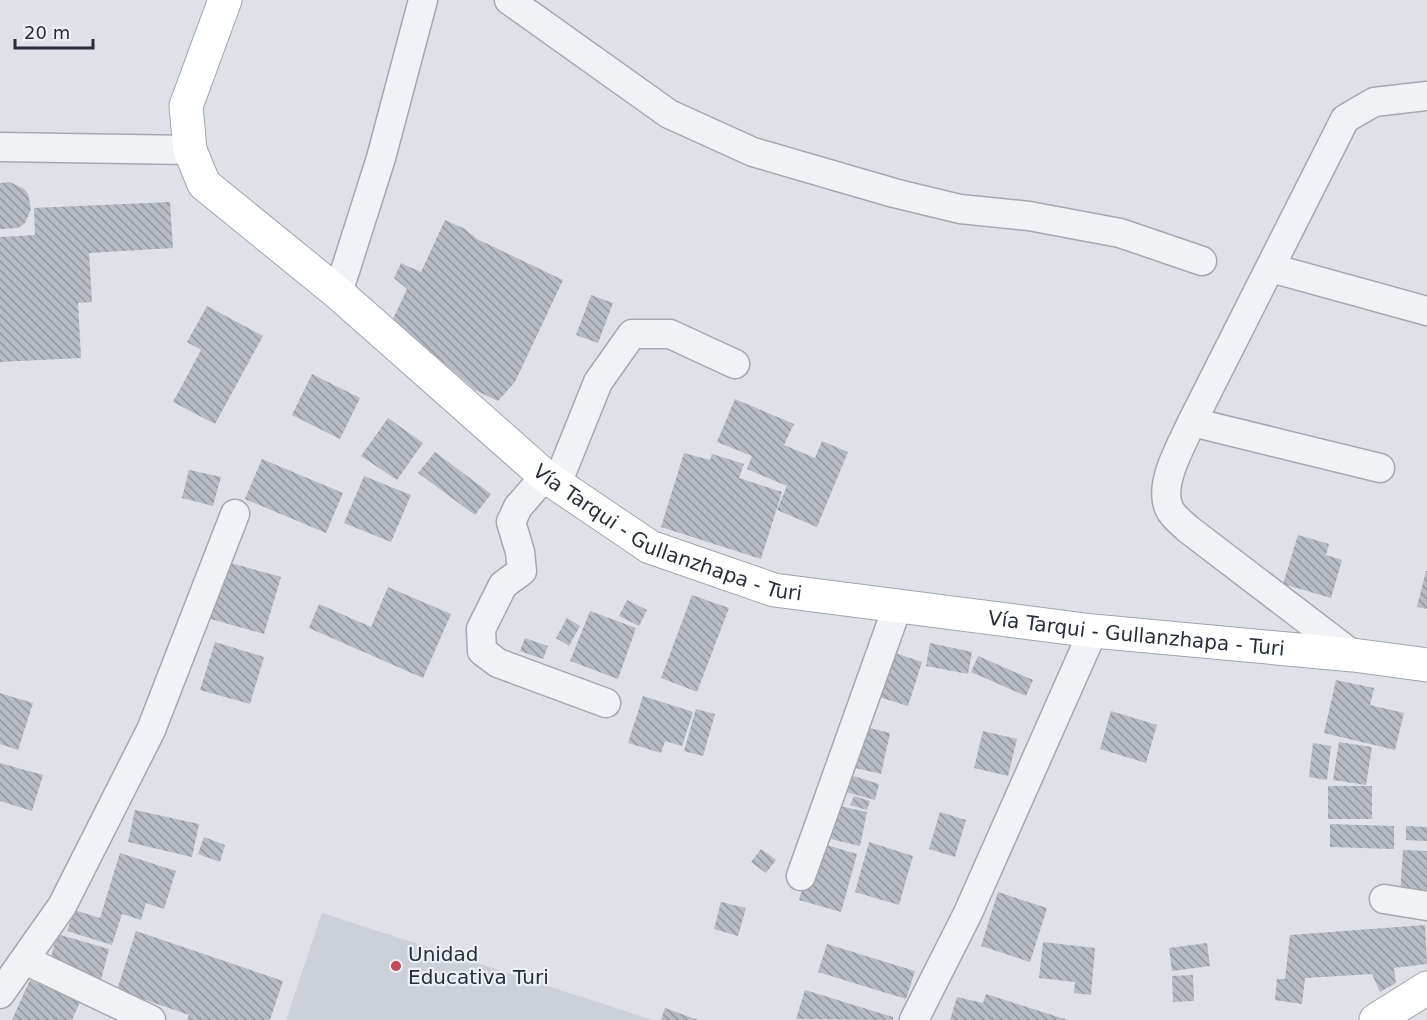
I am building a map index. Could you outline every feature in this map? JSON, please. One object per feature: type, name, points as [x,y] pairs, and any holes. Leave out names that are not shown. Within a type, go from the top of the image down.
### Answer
[{"type":"main road","name":"Vía Tarqui - Gullanzhapa - Turi","points":[[225,0],[186,106],[190,150],[204,184],[338,293],[551,480],[650,547],[774,590],[1093,631],[1353,655],[1427,665]]},
{"type":"main road","points":[[1376,1020],[1427,988]]},
{"type":"street","points":[[338,293],[381,158],[423,0]]},
{"type":"street","points":[[509,0],[669,114],[753,152],[960,210],[1029,216],[1120,233],[1202,261]]},
{"type":"street","points":[[1353,655],[1188,529],[1170,510],[1165,495],[1170,473],[1192,422],[1345,118],[1374,102],[1427,96]]},
{"type":"street","points":[[0,147],[190,150]]},
{"type":"street","points":[[1271,268],[1427,311]]},
{"type":"street","points":[[606,703],[498,663],[482,651],[481,629],[503,585],[522,571],[520,552],[511,522],[518,507],[551,480],[598,382],[632,334],[670,334],[735,364]]},
{"type":"street","points":[[1192,422],[1380,468]]},
{"type":"street","points":[[0,994],[62,906],[151,730],[235,514]]},
{"type":"street","points":[[801,876],[898,605]]},
{"type":"street","points":[[914,1020],[968,914],[1093,631]]},
{"type":"street","points":[[1384,899],[1427,906]]},
{"type":"street","points":[[25,960],[151,1020]]},
{"type":"shaded area","name":"Unidad Educativa Turi","points":[[322,913],[653,1020],[286,1020]]},
{"type":"building","points":[[10,182],[24,189],[28,194],[31,209],[25,223],[18,228],[0,229],[0,183]]},
{"type":"building","points":[[170,202],[173,248],[89,253],[92,302],[78,303],[81,358],[0,362],[0,237],[35,235],[34,208]]},
{"type":"building","points":[[445,220],[465,229],[477,239],[563,280],[515,382],[498,401],[475,390],[393,319],[407,289],[394,278],[401,263],[421,272]]},
{"type":"building","points":[[591,295],[613,303],[598,343],[576,335]]},
{"type":"building","points":[[207,306],[263,336],[215,424],[173,402],[201,350],[187,342]]},
{"type":"building","points":[[312,374],[360,398],[340,439],[292,415]]},
{"type":"building","points":[[735,399],[794,424],[784,445],[815,458],[822,441],[848,452],[817,527],[777,510],[787,486],[747,469],[752,456],[717,442]]},
{"type":"building","points":[[388,418],[423,443],[397,480],[361,456]]},
{"type":"building","points":[[435,452],[491,494],[475,515],[418,473]]},
{"type":"building","points":[[684,453],[710,460],[712,454],[744,464],[739,478],[782,492],[761,559],[661,527]]},
{"type":"building","points":[[262,459],[343,493],[326,533],[245,499]]},
{"type":"building","points":[[189,470],[221,477],[213,506],[182,498]]},
{"type":"building","points":[[364,476],[411,495],[391,542],[344,523]]},
{"type":"building","points":[[1298,535],[1329,544],[1326,555],[1342,560],[1331,598],[1283,584]]},
{"type":"building","points":[[224,561],[281,577],[264,634],[207,618]]},
{"type":"building","points":[[1427,571],[1427,609],[1417,607]]},
{"type":"building","points":[[388,587],[451,614],[423,678],[309,628],[319,604],[371,627]]},
{"type":"building","points":[[692,595],[729,608],[697,692],[661,678]]},
{"type":"building","points":[[627,600],[647,610],[639,626],[619,616]]},
{"type":"building","points":[[590,611],[636,628],[618,679],[570,661]]},
{"type":"building","points":[[567,618],[580,626],[569,646],[556,638]]},
{"type":"building","points":[[525,638],[548,646],[543,659],[520,651]]},
{"type":"building","points":[[215,642],[264,657],[250,704],[200,690]]},
{"type":"building","points":[[930,643],[972,652],[968,674],[926,666]]},
{"type":"building","points":[[886,650],[922,662],[908,706],[872,695]]},
{"type":"building","points":[[978,656],[1033,680],[1026,696],[971,672]]},
{"type":"building","points":[[1336,680],[1374,688],[1370,705],[1404,713],[1395,750],[1324,733]]},
{"type":"building","points":[[0,693],[33,703],[18,750],[0,744]]},
{"type":"building","points":[[643,696],[693,712],[682,746],[665,741],[661,753],[628,743]]},
{"type":"building","points":[[696,709],[715,714],[703,756],[684,751]]},
{"type":"building","points":[[1111,711],[1157,725],[1146,763],[1100,749]]},
{"type":"building","points":[[861,726],[890,733],[881,774],[851,767]]},
{"type":"building","points":[[983,731],[1017,739],[1008,776],[974,768]]},
{"type":"building","points":[[1339,742],[1372,747],[1366,785],[1333,780]]},
{"type":"building","points":[[1313,743],[1331,746],[1327,780],[1309,777]]},
{"type":"building","points":[[0,763],[43,775],[32,811],[0,801]]},
{"type":"building","points":[[850,775],[879,784],[875,800],[846,792]]},
{"type":"building","points":[[1328,786],[1372,786],[1372,819],[1328,819]]},
{"type":"building","points":[[854,796],[870,801],[867,810],[850,805]]},
{"type":"building","points":[[835,805],[867,812],[860,846],[827,838]]},
{"type":"building","points":[[135,810],[199,824],[192,857],[128,842]]},
{"type":"building","points":[[940,812],[966,820],[955,857],[929,849]]},
{"type":"building","points":[[1330,824],[1394,826],[1394,849],[1330,847]]},
{"type":"building","points":[[1406,826],[1427,827],[1427,841],[1406,840]]},
{"type":"building","points":[[204,837],[225,845],[220,862],[198,854]]},
{"type":"building","points":[[816,842],[857,854],[841,912],[799,900]]},
{"type":"building","points":[[869,842],[913,856],[899,905],[855,892]]},
{"type":"building","points":[[761,849],[776,860],[766,873],[751,862]]},
{"type":"building","points":[[1403,850],[1427,851],[1427,898],[1400,896]]},
{"type":"building","points":[[120,853],[176,871],[164,909],[146,903],[141,920],[122,914],[112,945],[67,931],[74,910],[100,918]]},
{"type":"building","points":[[998,892],[1047,908],[1030,962],[981,946]]},
{"type":"building","points":[[721,902],[746,908],[738,936],[714,929]]},
{"type":"building","points":[[1425,925],[1427,964],[1394,968],[1396,983],[1380,992],[1372,974],[1305,978],[1302,1004],[1275,1000],[1277,979],[1285,979],[1290,935]]},
{"type":"building","points":[[136,931],[283,981],[270,1020],[187,1020],[189,1015],[117,990]]},
{"type":"building","points":[[57,934],[109,949],[101,980],[49,965]]},
{"type":"building","points":[[1043,942],[1095,948],[1091,995],[1074,993],[1075,982],[1039,978]]},
{"type":"building","points":[[1207,943],[1210,966],[1172,971],[1169,948]]},
{"type":"building","points":[[827,944],[915,971],[906,999],[818,972]]},
{"type":"building","points":[[1193,975],[1194,1001],[1173,1002],[1172,976]]},
{"type":"building","points":[[30,980],[80,1002],[72,1020],[12,1020]]},
{"type":"building","points":[[805,990],[893,1017],[893,1020],[796,1019]]},
{"type":"building","points":[[986,994],[1068,1020],[950,1020],[957,997],[983,1003]]},
{"type":"building","points":[[665,1008],[698,1020],[661,1020]]},
{"type":"place","name":"Unidad Educativa Turi","points":[[396,966]]}]
